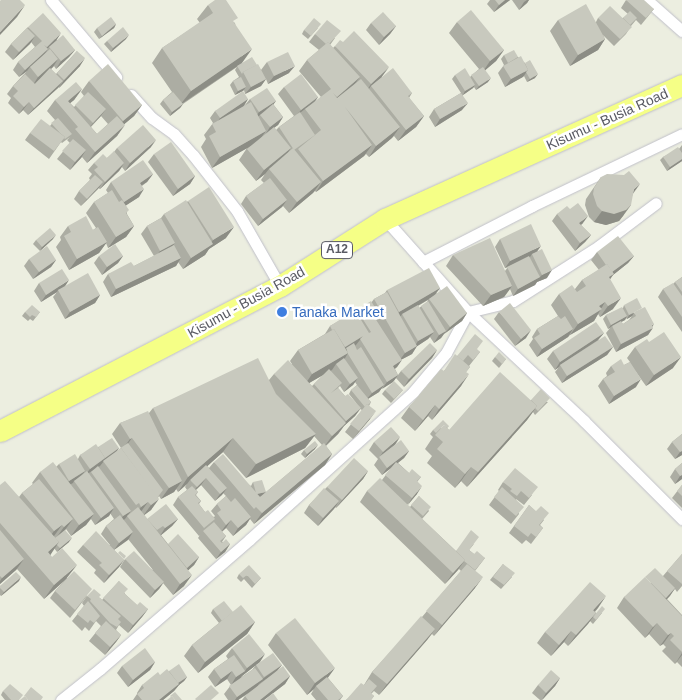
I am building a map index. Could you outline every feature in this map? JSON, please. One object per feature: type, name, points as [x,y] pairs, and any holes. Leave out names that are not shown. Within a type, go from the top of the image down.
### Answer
[{"type":"highway","name":"Kisumu - Busia Road","points":[[0,431],[280,286],[385,220],[682,85]]},
{"type":"street","points":[[51,0],[152,118],[174,134],[193,155],[237,211],[280,286]]},
{"type":"street","points":[[647,0],[682,30]]},
{"type":"street","points":[[423,262],[532,206],[682,134]]},
{"type":"street","points":[[61,700],[100,669],[250,539],[413,392],[446,353],[468,312],[514,301],[599,246],[656,203]]},
{"type":"street","points":[[385,220],[468,312],[584,421],[682,519]]},
{"type":"building","points":[[20,0],[25,5],[0,32],[0,1]]},
{"type":"building","points":[[215,0],[226,0],[238,18],[233,21],[252,49],[191,91],[162,48],[213,13],[208,5]]},
{"type":"building","points":[[495,0],[505,0],[499,5]]},
{"type":"building","points":[[626,0],[644,0],[654,9],[646,18]]},
{"type":"building","points":[[586,4],[605,39],[578,55],[558,20]]},
{"type":"building","points":[[610,6],[632,27],[620,39],[598,18]]},
{"type":"building","points":[[471,10],[504,50],[490,61],[457,22]]},
{"type":"building","points":[[630,11],[637,18],[630,25],[623,18]]},
{"type":"building","points":[[383,12],[396,26],[384,37],[371,23]]},
{"type":"building","points":[[43,13],[61,33],[47,47],[44,45],[48,49],[25,70],[18,62],[42,41],[28,27]]},
{"type":"building","points":[[111,17],[116,24],[102,36],[97,28]]},
{"type":"building","points":[[314,18],[321,24],[311,36],[304,30]]},
{"type":"building","points":[[327,20],[341,31],[329,44],[328,42],[326,44],[315,34]]},
{"type":"building","points":[[123,27],[129,35],[113,48],[107,41]]},
{"type":"building","points":[[27,28],[35,36],[19,52],[11,44]]},
{"type":"building","points":[[354,31],[389,67],[371,84],[335,46],[340,40],[343,42]]},
{"type":"building","points":[[63,35],[75,50],[61,61],[49,47]]},
{"type":"building","points":[[328,42],[360,77],[337,97],[333,93],[337,98],[361,79],[400,127],[376,146],[345,107],[372,145],[323,181],[298,149],[321,130],[305,109],[331,89],[307,60]]},
{"type":"building","points":[[50,49],[58,59],[38,77],[30,67]]},
{"type":"building","points":[[514,50],[518,57],[508,63],[504,55]]},
{"type":"building","points":[[77,51],[85,58],[64,80],[57,73]]},
{"type":"building","points":[[288,52],[295,66],[274,76],[267,62]]},
{"type":"building","points":[[521,56],[528,70],[511,79],[503,66]]},
{"type":"building","points":[[252,57],[257,65],[242,74],[237,66]]},
{"type":"building","points":[[530,60],[538,74],[530,79],[526,72],[528,70],[525,63]]},
{"type":"building","points":[[108,64],[142,105],[123,121],[89,81]]},
{"type":"building","points":[[258,64],[266,79],[251,87],[243,72]]},
{"type":"building","points":[[483,67],[491,78],[479,86],[471,75]]},
{"type":"building","points":[[50,68],[63,81],[34,108],[29,102],[24,107],[13,96],[18,91],[13,86],[25,74],[35,84]]},
{"type":"building","points":[[393,68],[412,93],[408,96],[424,116],[406,130],[371,86]]},
{"type":"building","points":[[465,68],[475,85],[465,91],[455,75]]},
{"type":"building","points":[[301,74],[318,97],[301,110],[284,87]]},
{"type":"building","points":[[241,77],[246,87],[238,91],[233,81]]},
{"type":"building","points":[[76,82],[82,89],[68,101],[97,134],[117,116],[125,125],[95,152],[75,129],[78,127],[55,100]]},
{"type":"building","points":[[267,88],[276,101],[259,112],[250,99]]},
{"type":"building","points":[[243,91],[248,99],[220,118],[215,111]]},
{"type":"building","points":[[88,92],[106,109],[93,123],[75,105]]},
{"type":"building","points":[[173,92],[183,104],[172,112],[163,100]]},
{"type":"building","points":[[461,93],[468,103],[440,119],[434,109]]},
{"type":"building","points":[[251,102],[266,131],[220,157],[209,136],[216,132],[212,124]]},
{"type":"building","points":[[273,104],[283,117],[270,127],[260,115]]},
{"type":"building","points":[[300,112],[315,135],[294,150],[279,127]]},
{"type":"building","points":[[58,118],[72,134],[65,139],[51,123]]},
{"type":"building","points":[[41,119],[65,137],[54,151],[30,133]]},
{"type":"building","points":[[143,125],[156,140],[130,163],[117,148]]},
{"type":"building","points":[[274,127],[291,148],[264,170],[247,149]]},
{"type":"building","points":[[73,139],[86,150],[75,162],[62,151]]},
{"type":"building","points":[[171,142],[195,176],[178,189],[154,154]]},
{"type":"building","points":[[678,147],[682,153],[682,159],[670,167],[663,157]]},
{"type":"building","points":[[293,148],[321,182],[297,202],[269,169]]},
{"type":"building","points":[[114,151],[124,163],[105,182],[94,170],[98,167],[94,163],[103,154],[107,158]]},
{"type":"building","points":[[143,160],[153,174],[140,183],[144,189],[124,202],[111,182]]},
{"type":"building","points":[[629,171],[640,184],[634,189],[631,205],[626,210],[614,214],[602,211],[597,206],[593,194],[594,188],[601,177],[607,174],[624,175]]},
{"type":"building","points":[[95,175],[103,182],[87,199],[79,191]]},
{"type":"building","points":[[270,178],[287,200],[263,219],[246,196]]},
{"type":"building","points":[[209,187],[234,227],[213,240],[188,201]]},
{"type":"building","points":[[112,190],[119,202],[122,200],[129,210],[126,213],[134,226],[116,237],[94,202]]},
{"type":"building","points":[[186,200],[213,244],[191,258],[164,214]]},
{"type":"building","points":[[578,203],[588,216],[579,223],[591,235],[580,243],[557,214],[567,206],[570,209]]},
{"type":"building","points":[[86,216],[93,230],[98,227],[107,242],[77,259],[64,236],[71,232],[68,226]]},
{"type":"building","points":[[161,218],[175,243],[160,251],[147,226]]},
{"type":"building","points":[[531,224],[541,246],[510,261],[500,239]]},
{"type":"building","points":[[50,228],[56,235],[42,247],[36,240]]},
{"type":"building","points":[[618,236],[634,256],[612,272],[597,252]]},
{"type":"building","points":[[490,238],[512,286],[491,295],[453,255]]},
{"type":"building","points":[[115,244],[123,256],[107,267],[99,256]]},
{"type":"building","points":[[174,245],[181,258],[116,289],[108,274],[131,262],[134,266]]},
{"type":"building","points":[[47,246],[56,260],[39,272],[29,259]]},
{"type":"building","points":[[542,249],[552,270],[542,275],[532,254]]},
{"type":"building","points":[[529,256],[540,277],[518,289],[507,267]]},
{"type":"building","points":[[607,264],[614,274],[609,277],[621,298],[608,306],[605,302],[599,306],[602,309],[578,324],[559,294],[572,285],[577,292],[586,286],[582,280]]},
{"type":"building","points":[[429,268],[440,288],[399,312],[387,290]]},
{"type":"building","points":[[62,269],[69,280],[46,295],[39,283]]},
{"type":"building","points":[[88,273],[100,295],[70,312],[58,290]]},
{"type":"building","points":[[682,277],[682,292],[675,282]]},
{"type":"building","points":[[673,283],[682,296],[682,317],[663,289]]},
{"type":"building","points":[[447,286],[467,313],[450,327],[429,299]]},
{"type":"building","points":[[387,292],[417,346],[405,353],[374,299]]},
{"type":"building","points":[[637,298],[642,308],[629,315],[624,305]]},
{"type":"building","points":[[371,301],[376,309],[371,312],[402,360],[393,366],[398,375],[387,382],[360,339],[363,336],[345,347],[334,329],[332,330],[330,326],[355,310],[369,333],[371,332],[357,310]]},
{"type":"building","points":[[428,301],[446,331],[439,335],[421,306]]},
{"type":"building","points":[[510,303],[531,330],[521,339],[499,312]]},
{"type":"building","points":[[32,305],[40,312],[36,317],[32,315],[30,317],[25,312]]},
{"type":"building","points":[[418,305],[434,332],[418,341],[402,314]]},
{"type":"building","points":[[622,307],[627,316],[611,325],[606,315]]},
{"type":"building","points":[[645,307],[654,324],[652,325],[653,328],[621,344],[612,326],[621,321],[623,324],[636,316],[634,312]]},
{"type":"building","points":[[558,316],[561,319],[565,316],[573,329],[542,349],[534,338],[540,334],[537,329]]},
{"type":"building","points":[[596,322],[604,333],[560,362],[553,351]]},
{"type":"building","points":[[334,329],[348,353],[312,374],[298,350]]},
{"type":"building","points":[[664,332],[681,357],[654,375],[635,347],[647,339],[649,342]]},
{"type":"building","points":[[475,334],[483,341],[477,349],[480,352],[473,360],[468,355],[463,361],[457,356]]},
{"type":"building","points":[[605,336],[613,347],[567,376],[560,365]]},
{"type":"building","points":[[354,343],[357,350],[361,347],[384,385],[372,393],[348,354],[346,348]]},
{"type":"building","points":[[430,343],[437,350],[409,379],[401,371]]},
{"type":"building","points":[[499,352],[506,359],[502,364],[495,357]]},
{"type":"building","points":[[455,354],[470,367],[466,372],[469,374],[439,409],[435,405],[423,420],[409,407],[441,369],[444,371]]},
{"type":"building","points":[[258,358],[276,394],[316,434],[256,464],[233,438],[188,477],[153,408]]},
{"type":"building","points":[[344,358],[358,378],[350,384],[336,364]]},
{"type":"building","points":[[621,359],[624,365],[630,362],[641,379],[614,396],[603,379],[615,372],[611,366]]},
{"type":"building","points":[[288,360],[346,423],[332,436],[274,374]]},
{"type":"building","points":[[329,369],[342,383],[331,393],[338,388],[345,396],[348,394],[361,408],[346,421],[314,384]]},
{"type":"building","points":[[500,372],[537,406],[478,472],[471,467],[465,474],[437,449],[443,442],[435,435],[444,425],[449,430]]},
{"type":"building","points":[[394,381],[403,390],[394,399],[385,390]]},
{"type":"building","points":[[357,385],[371,402],[365,407],[351,390]]},
{"type":"building","points":[[541,389],[550,398],[538,411],[535,408],[537,406],[531,400]]},
{"type":"building","points":[[367,404],[376,411],[359,431],[350,424]]},
{"type":"building","points":[[148,411],[182,481],[169,488],[132,438],[130,439],[120,423]]},
{"type":"building","points":[[443,420],[449,426],[446,428],[444,425],[436,433],[433,430]]},
{"type":"building","points":[[391,427],[400,437],[383,452],[374,442]]},
{"type":"building","points":[[682,434],[682,451],[680,452],[672,442]]},
{"type":"building","points":[[112,438],[119,448],[105,458],[98,447]]},
{"type":"building","points":[[401,440],[409,451],[387,468],[379,457]]},
{"type":"building","points":[[315,441],[318,445],[307,454],[304,450]]},
{"type":"building","points":[[128,443],[163,490],[157,498],[121,448],[119,449]]},
{"type":"building","points":[[324,443],[332,454],[262,513],[256,507],[254,509],[214,462],[223,454],[260,497]]},
{"type":"building","points":[[96,444],[105,458],[90,469],[80,455]]},
{"type":"building","points":[[121,448],[159,499],[151,505],[148,502],[141,507],[139,503],[136,505],[103,461]]},
{"type":"building","points":[[75,454],[85,471],[69,481],[59,464]]},
{"type":"building","points":[[354,458],[368,471],[342,500],[327,487]]},
{"type":"building","points":[[53,462],[94,514],[79,525],[40,472]]},
{"type":"building","points":[[396,462],[409,473],[412,469],[421,477],[417,481],[422,486],[412,498],[385,475]]},
{"type":"building","points":[[682,463],[682,475],[680,476],[675,469]]},
{"type":"building","points":[[206,465],[227,488],[220,494],[206,478],[197,487],[190,480]]},
{"type":"building","points":[[98,466],[131,511],[123,516],[91,472]]},
{"type":"building","points":[[515,468],[538,487],[529,498],[521,491],[517,496],[503,482]]},
{"type":"building","points":[[87,471],[114,508],[101,518],[74,481]]},
{"type":"building","points":[[380,478],[465,560],[453,573],[367,491]]},
{"type":"building","points":[[39,479],[73,519],[64,527],[62,525],[54,531],[22,493]]},
{"type":"building","points":[[262,480],[266,492],[257,494],[253,482]]},
{"type":"building","points":[[5,481],[59,542],[48,552],[52,557],[62,548],[77,565],[54,585],[0,523],[0,485]]},
{"type":"building","points":[[682,485],[682,496],[677,491]]},
{"type":"building","points":[[192,486],[198,492],[195,495],[201,501],[198,503],[205,512],[208,510],[215,519],[204,528],[178,497]]},
{"type":"building","points":[[502,487],[524,507],[516,516],[494,497]]},
{"type":"building","points":[[324,488],[339,501],[323,518],[309,505]]},
{"type":"building","points":[[226,496],[231,502],[235,498],[251,517],[238,528],[231,520],[226,525],[217,513],[221,510],[217,504]]},
{"type":"building","points":[[419,496],[431,507],[423,516],[411,505]]},
{"type":"building","points":[[166,504],[178,519],[165,528],[163,526],[157,530],[147,519]]},
{"type":"building","points":[[529,505],[536,511],[541,506],[549,513],[539,525],[543,528],[536,537],[531,533],[528,537],[514,526]]},
{"type":"building","points":[[138,507],[192,575],[180,584],[127,516]]},
{"type":"building","points":[[120,515],[133,532],[119,543],[106,526]]},
{"type":"building","points":[[214,522],[226,536],[220,541],[222,543],[226,539],[230,544],[221,552],[203,531]]},
{"type":"building","points":[[0,530],[24,559],[2,578],[0,576]]},
{"type":"building","points":[[65,530],[72,538],[60,548],[57,545],[59,542],[55,538]]},
{"type":"building","points":[[471,530],[479,537],[469,550],[474,554],[477,551],[485,558],[475,570],[456,551]]},
{"type":"building","points":[[96,531],[124,560],[109,575],[99,565],[102,563],[83,545]]},
{"type":"building","points":[[178,534],[199,557],[187,568],[168,544]]},
{"type":"building","points":[[120,551],[126,556],[124,559],[118,553]]},
{"type":"building","points":[[134,551],[164,582],[155,590],[125,559]]},
{"type":"building","points":[[682,554],[682,584],[667,571]]},
{"type":"building","points":[[467,564],[483,577],[442,625],[426,611]]},
{"type":"building","points":[[503,564],[515,573],[504,585],[493,577]]},
{"type":"building","points":[[249,565],[261,578],[255,584],[247,575],[243,578],[239,574]]},
{"type":"building","points":[[655,568],[675,588],[666,598],[645,577]]},
{"type":"building","points":[[74,571],[92,589],[75,610],[55,591]]},
{"type":"building","points":[[16,572],[21,577],[4,592],[0,586]]},
{"type":"building","points":[[645,577],[682,616],[682,652],[670,640],[674,636],[671,633],[668,635],[657,623],[653,627],[624,597]]},
{"type":"building","points":[[119,581],[128,589],[124,593],[137,605],[140,602],[148,609],[133,625],[103,598]]},
{"type":"building","points":[[590,582],[606,596],[593,610],[596,613],[576,635],[571,631],[559,645],[545,632]]},
{"type":"building","points":[[94,589],[101,595],[99,597],[121,616],[118,619],[121,622],[117,627],[110,623],[90,601],[91,599],[87,596]]},
{"type":"building","points":[[88,601],[100,616],[94,623],[90,620],[88,623],[77,614]]},
{"type":"building","points":[[224,601],[233,612],[222,621],[213,609]]},
{"type":"building","points":[[241,605],[255,622],[205,662],[192,645]]},
{"type":"building","points":[[602,606],[605,609],[596,620],[593,617]]},
{"type":"building","points":[[421,616],[435,629],[387,684],[372,672]]},
{"type":"building","points":[[295,618],[335,668],[315,683],[276,633]]},
{"type":"building","points":[[106,621],[121,635],[110,647],[95,633]]},
{"type":"building","points":[[249,634],[265,654],[247,668],[232,648]]},
{"type":"building","points":[[145,648],[155,662],[133,680],[122,666]]},
{"type":"building","points":[[273,653],[282,665],[264,677],[256,665]]},
{"type":"building","points":[[234,655],[245,671],[236,677],[232,671],[221,679],[214,669]]},
{"type":"building","points":[[179,664],[187,677],[178,683],[169,671]]},
{"type":"building","points":[[283,666],[290,676],[260,700],[248,700],[245,696]]},
{"type":"building","points":[[255,668],[263,679],[237,697],[229,686]]},
{"type":"building","points":[[167,669],[179,684],[159,700],[142,700],[137,694],[144,688],[142,685],[158,672],[160,675]]},
{"type":"building","points":[[551,670],[560,678],[546,693],[538,685]]},
{"type":"building","points":[[327,677],[343,696],[338,700],[328,700],[316,686]]},
{"type":"building","points":[[369,679],[377,686],[371,693],[374,696],[371,700],[346,700],[361,683],[364,685]]},
{"type":"building","points":[[10,684],[23,695],[19,700],[11,700],[3,691]]},
{"type":"building","points":[[211,685],[219,693],[211,700],[195,699]]},
{"type":"building","points":[[31,687],[43,697],[41,700],[28,700],[24,696]]},
{"type":"building","points":[[175,692],[182,700],[175,700],[170,696]]},
{"type":"building","points":[[273,693],[278,700],[265,700]]},
{"type":"building","points":[[25,696],[28,700],[20,700]]},
{"type":"building","points":[[172,696],[175,700],[167,700]]},
{"type":"place","name":"Tanaka Market","points":[[282,312]]}]
